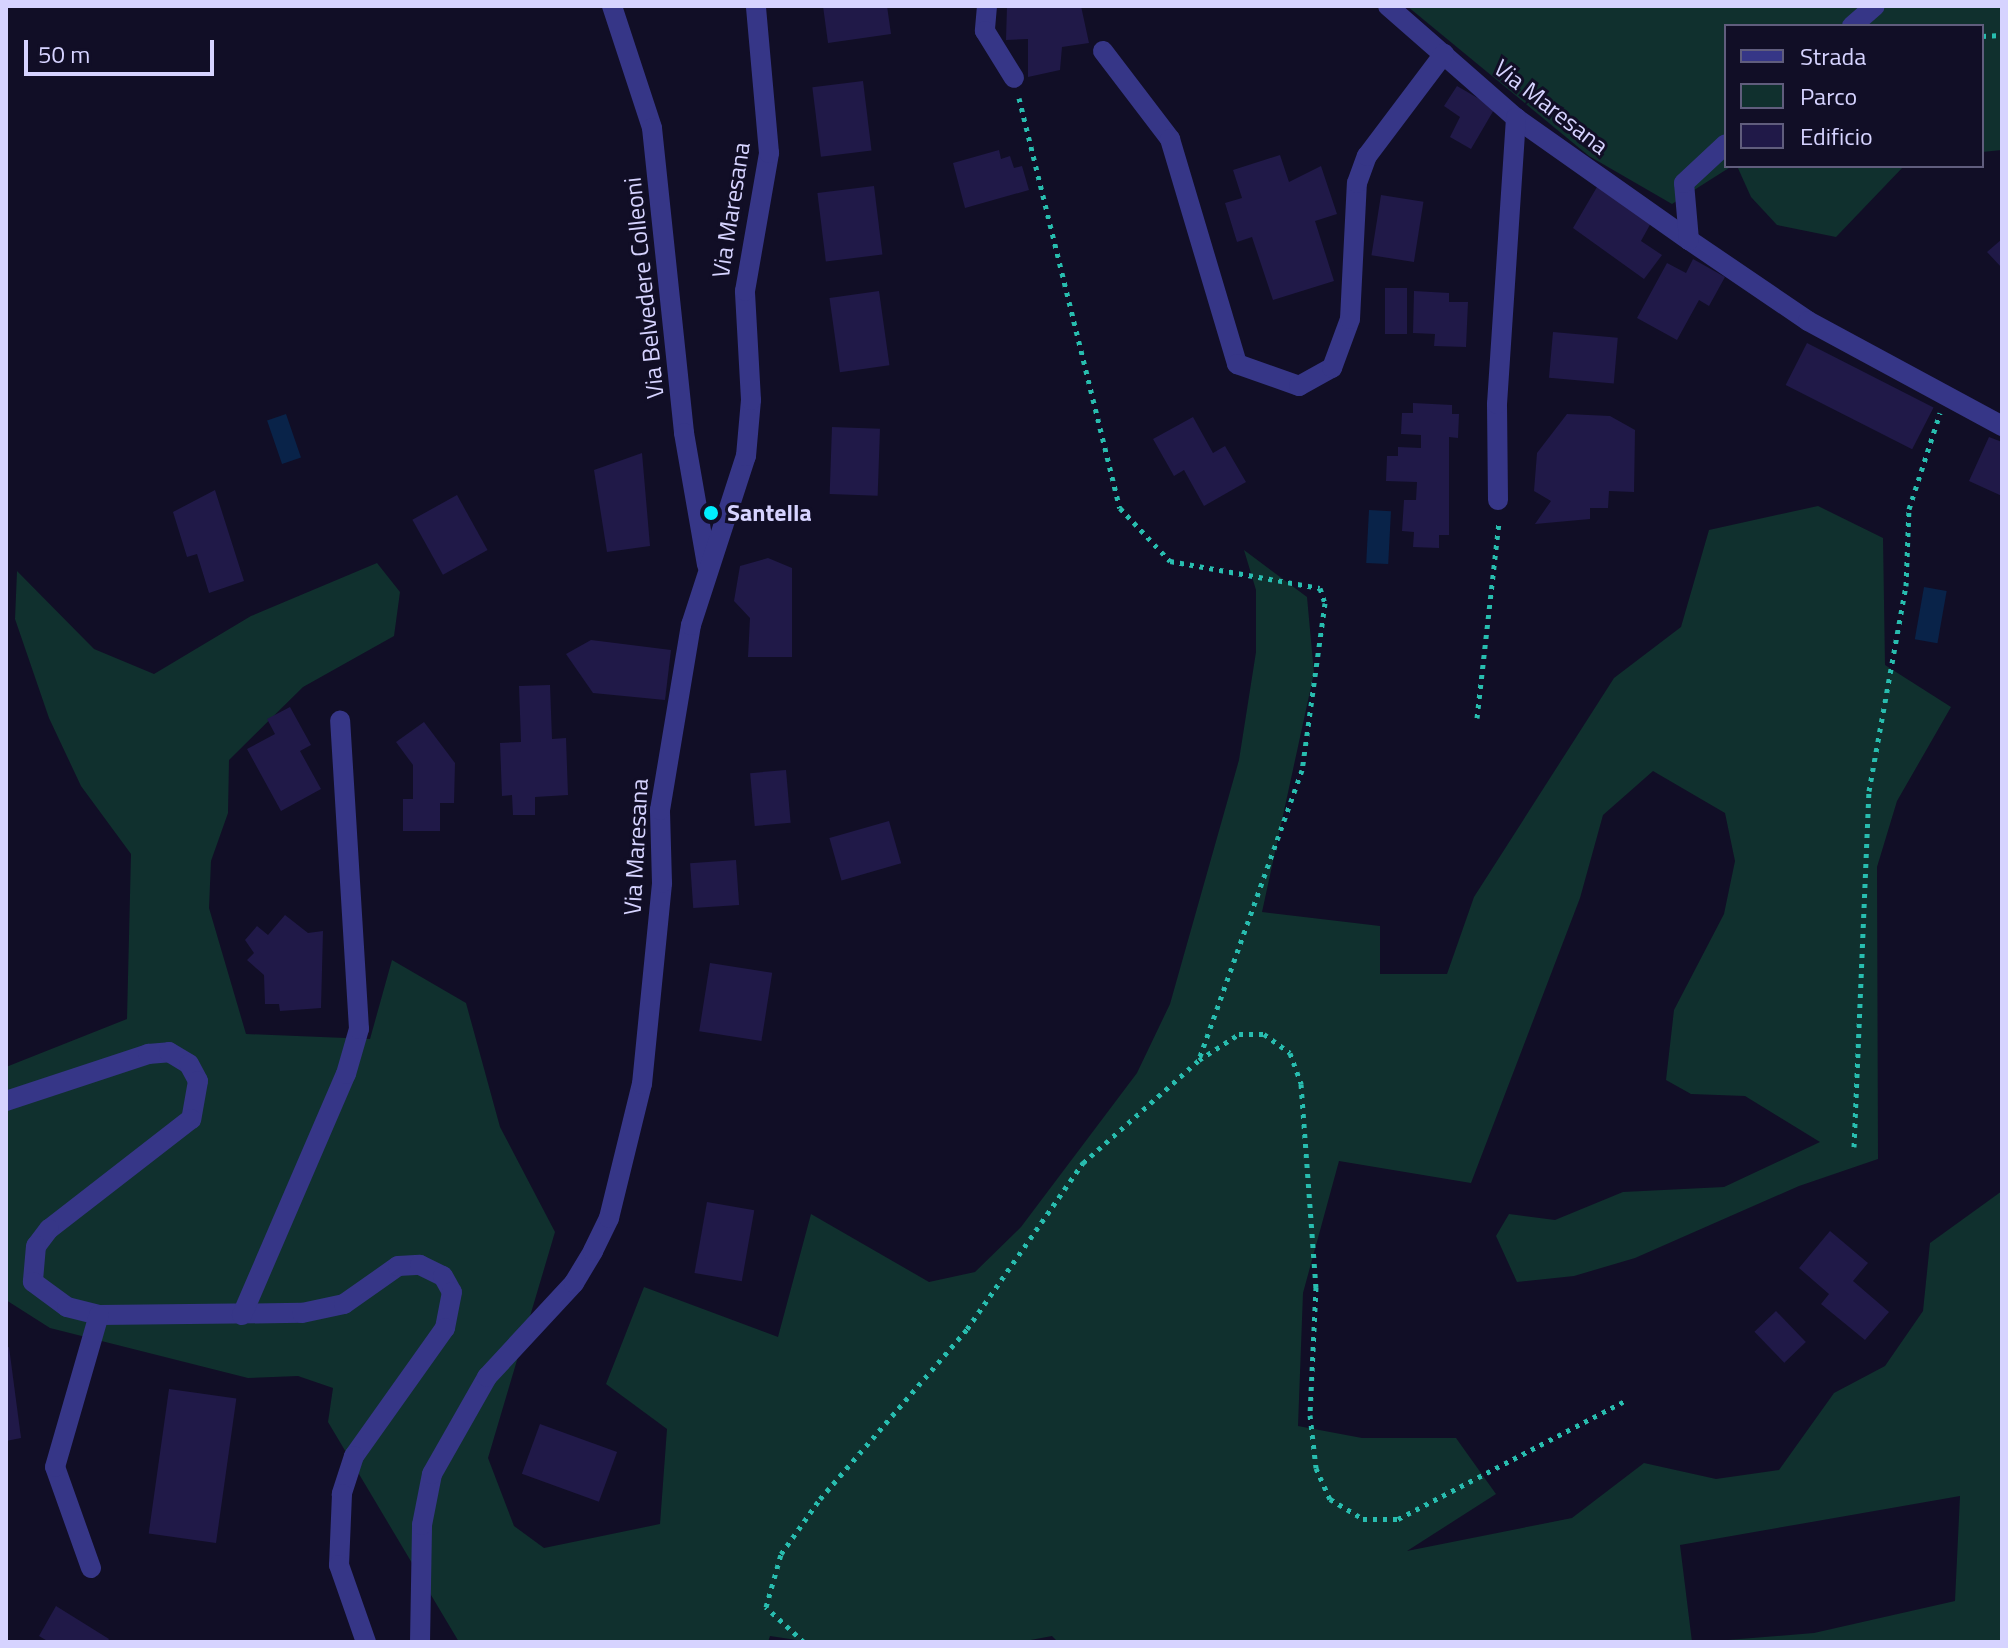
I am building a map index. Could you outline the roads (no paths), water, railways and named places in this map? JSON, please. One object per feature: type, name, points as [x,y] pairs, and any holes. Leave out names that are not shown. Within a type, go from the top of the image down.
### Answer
[{"type":"street","name":"Via Belvedere Colleoni","points":[[612,6],[652,128],[684,433],[707,569]]},
{"type":"street","name":"Via Maresana","points":[[420,1642],[422,1525],[432,1474],[480,1388],[574,1283],[609,1218],[642,1084],[662,883],[660,810],[691,625],[746,456],[751,400],[745,291],[769,153],[756,6]]},
{"type":"street","points":[[987,6],[985,31],[1014,78]]},
{"type":"street","name":"Via Maresana","points":[[1388,6],[1516,118],[1689,240],[1808,321],[2002,426]]},
{"type":"street","points":[[1854,24],[1875,6]]},
{"type":"street","points":[[1103,51],[1170,139],[1237,364],[1299,386],[1332,368],[1350,319],[1357,183],[1367,156],[1444,54]]},
{"type":"street","points":[[1498,500],[1497,404],[1516,118]]},
{"type":"street","points":[[1689,240],[1684,183],[1724,146]]},
{"type":"street","points":[[242,1315],[346,1074],[359,1029],[340,721]]},
{"type":"street","points":[[6,1101],[148,1054],[169,1052],[189,1064],[198,1081],[191,1119],[49,1229],[36,1246],[33,1282],[67,1307],[99,1315],[242,1315],[344,1304],[398,1266],[431,1270],[452,1292],[445,1328],[354,1456],[342,1494],[339,1565],[366,1642]]},
{"type":"street","points":[[91,1568],[55,1467],[99,1315]]},
{"type":"water","points":[[286,414],[301,457],[282,464],[267,421]]},
{"type":"water","points":[[1369,510],[1391,511],[1388,564],[1366,563]]},
{"type":"water","points":[[1924,587],[1947,591],[1937,643],[1915,639]]},
{"type":"place","name":"Santella","points":[[711,513]]}]
